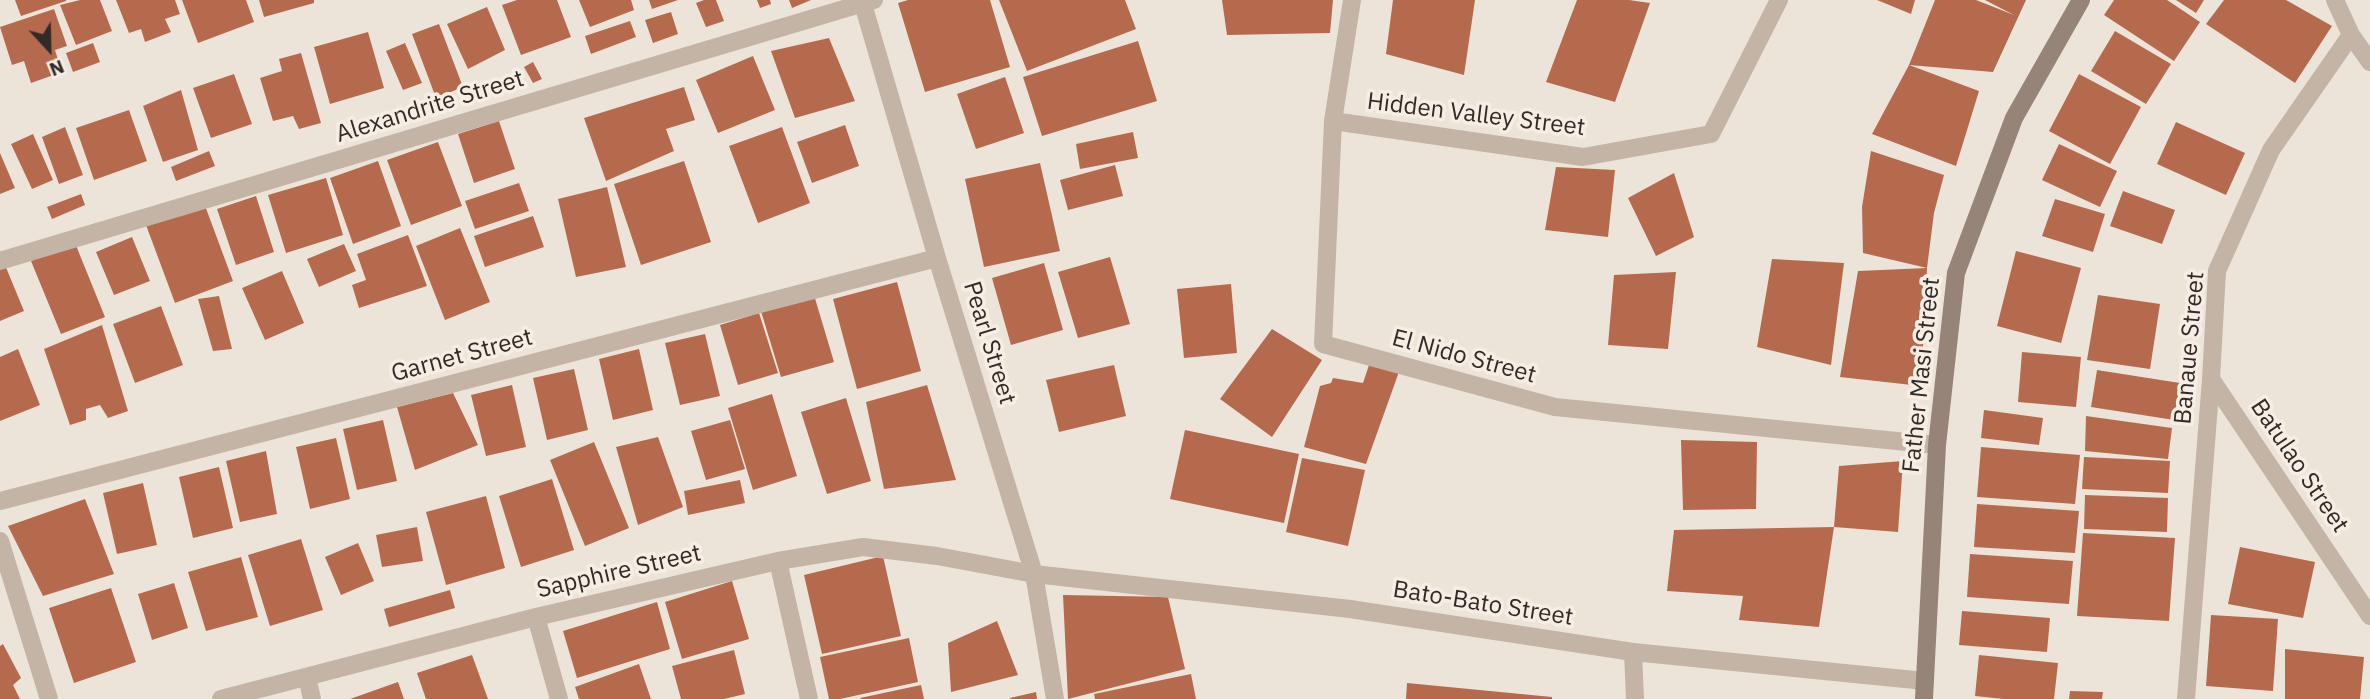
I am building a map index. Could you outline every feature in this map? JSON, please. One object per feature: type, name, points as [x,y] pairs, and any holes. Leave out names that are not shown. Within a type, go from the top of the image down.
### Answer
[{"type":"street","name":"El Nido Street","points":[[1352,0],[1333,121],[1323,345],[1555,407],[1937,445]]},
{"type":"street","name":"Hidden Valley Street","points":[[1333,121],[1583,157],[1711,134],[1779,0]]},
{"type":"street","name":"Father Masi Street","points":[[1924,699],[1937,445],[1956,273],[2014,118],[2081,0]]},
{"type":"street","points":[[2335,0],[2351,35],[2370,62]]},
{"type":"street","name":"Pearl Street","points":[[869,2],[937,258],[1034,574],[1055,699]]},
{"type":"street","name":"Alexandrite Street","points":[[0,261],[869,2]]},
{"type":"street","name":"Banaue Street","points":[[2186,699],[2217,271],[2271,150],[2351,35]]},
{"type":"street","name":"Garnet Street","points":[[0,501],[937,258]]},
{"type":"street","name":"Batulao Street","points":[[2211,379],[2370,616]]},
{"type":"street","points":[[0,541],[49,699]]},
{"type":"street","name":"Sapphire Street","points":[[221,699],[536,617],[778,561],[863,547],[937,556],[1034,574]]},
{"type":"street","points":[[778,561],[809,699]]},
{"type":"street","name":"Bato-Bato Street","points":[[1034,574],[1350,609],[1633,652],[1925,681]]},
{"type":"street","points":[[536,617],[559,699]]},
{"type":"street","points":[[1633,652],[1635,699]]},
{"type":"street","points":[[307,677],[312,699]]},
{"type":"building","points":[[15,0],[66,0],[66,1],[21,16]]},
{"type":"building","points":[[80,0],[100,0],[112,31],[76,45],[60,5]]},
{"type":"building","points":[[116,0],[175,0],[180,14],[165,19],[171,32],[145,42],[141,29],[129,33]]},
{"type":"building","points":[[182,0],[246,0],[254,22],[198,43]]},
{"type":"building","points":[[259,0],[314,0],[314,3],[264,17]]},
{"type":"building","points":[[517,0],[557,0],[571,37],[521,55],[502,5]]},
{"type":"building","points":[[579,0],[631,0],[634,10],[590,27]]},
{"type":"building","points":[[649,0],[678,0],[652,9]]},
{"type":"building","points":[[716,0],[724,21],[706,27],[696,3]]},
{"type":"building","points":[[757,0],[770,0],[771,4],[760,8]]},
{"type":"building","points":[[789,0],[811,0],[792,8]]},
{"type":"building","points":[[908,0],[990,0],[1010,67],[925,92],[898,3]]},
{"type":"building","points":[[999,0],[1125,0],[1136,29],[1027,71]]},
{"type":"building","points":[[1222,0],[1333,0],[1330,33],[1227,35]]},
{"type":"building","points":[[1393,0],[1475,0],[1464,75],[1386,54]]},
{"type":"building","points":[[1577,0],[1629,0],[1650,3],[1615,102],[1546,82]]},
{"type":"building","points":[[1877,0],[1915,0],[1911,14]]},
{"type":"building","points":[[1935,0],[1976,0],[2014,15],[1985,0],[2026,0],[1993,72],[1909,65]]},
{"type":"building","points":[[2114,0],[2167,0],[2200,22],[2174,61],[2104,15]]},
{"type":"building","points":[[2176,0],[2204,0],[2196,13]]},
{"type":"building","points":[[2224,0],[2286,0],[2332,26],[2295,83],[2206,24]]},
{"type":"building","points":[[487,7],[505,50],[468,69],[447,24]]},
{"type":"building","points":[[54,9],[67,46],[55,50],[62,72],[31,83],[24,61],[12,65],[0,27]]},
{"type":"building","points":[[671,12],[678,34],[653,43],[645,20]]},
{"type":"building","points":[[630,21],[636,37],[591,54],[585,36]]},
{"type":"building","points":[[439,24],[463,87],[436,98],[412,34]]},
{"type":"building","points":[[2115,31],[2171,64],[2146,104],[2091,71]]},
{"type":"building","points":[[368,32],[384,88],[330,104],[314,47]]},
{"type":"building","points":[[829,38],[855,101],[795,118],[771,51]]},
{"type":"building","points":[[1138,41],[1157,101],[1042,136],[1023,77]]},
{"type":"building","points":[[93,43],[100,62],[73,72],[66,53]]},
{"type":"building","points":[[405,43],[422,83],[403,90],[386,51]]},
{"type":"building","points":[[301,53],[321,123],[299,129],[293,116],[273,121],[260,78],[282,71],[279,59]]},
{"type":"building","points":[[753,56],[775,110],[718,133],[696,80]]},
{"type":"building","points":[[533,62],[542,79],[533,83],[524,67]]},
{"type":"building","points":[[1909,65],[1979,91],[1956,166],[1872,134]]},
{"type":"building","points":[[234,74],[252,124],[211,138],[193,88]]},
{"type":"building","points":[[2079,74],[2141,107],[2110,164],[2049,131]]},
{"type":"building","points":[[1005,77],[1024,133],[976,149],[957,94]]},
{"type":"building","points":[[684,87],[695,120],[666,129],[674,151],[606,181],[584,118]]},
{"type":"building","points":[[181,90],[198,150],[163,162],[143,106]]},
{"type":"building","points":[[129,110],[147,161],[94,180],[76,128]]},
{"type":"building","points":[[499,121],[515,169],[474,183],[458,134]]},
{"type":"building","points":[[2176,122],[2245,153],[2226,195],[2157,164]]},
{"type":"building","points":[[845,125],[859,166],[812,183],[797,142]]},
{"type":"building","points":[[65,127],[83,175],[59,184],[42,137]]},
{"type":"building","points":[[782,127],[810,203],[758,223],[729,146]]},
{"type":"building","points":[[1133,132],[1138,158],[1080,169],[1076,144]]},
{"type":"building","points":[[33,134],[53,180],[32,189],[11,144]]},
{"type":"building","points":[[438,142],[462,206],[411,225],[387,160]]},
{"type":"building","points":[[2059,144],[2117,171],[2100,207],[2042,180]]},
{"type":"building","points":[[209,151],[215,166],[176,181],[171,167]]},
{"type":"building","points":[[1871,151],[1944,175],[1934,213],[1927,268],[1863,253],[1862,207]]},
{"type":"building","points":[[0,153],[15,188],[0,194]]},
{"type":"building","points":[[378,161],[401,226],[353,244],[330,178]]},
{"type":"building","points":[[684,161],[711,242],[641,265],[614,184]]},
{"type":"building","points":[[1040,163],[1060,251],[984,267],[965,179]]},
{"type":"building","points":[[1115,165],[1123,196],[1068,210],[1060,180]]},
{"type":"building","points":[[1556,167],[1615,170],[1608,237],[1545,230]]},
{"type":"building","points":[[1674,173],[1694,237],[1656,256],[1628,198]]},
{"type":"building","points":[[326,178],[343,235],[286,253],[268,195]]},
{"type":"building","points":[[519,183],[529,211],[475,229],[465,201]]},
{"type":"building","points":[[607,187],[626,267],[576,277],[558,199]]},
{"type":"building","points":[[2123,191],[2175,210],[2162,244],[2110,226]]},
{"type":"building","points":[[81,194],[85,205],[52,219],[47,207]]},
{"type":"building","points":[[256,196],[274,252],[236,265],[217,209]]},
{"type":"building","points":[[2055,199],[2105,214],[2093,252],[2042,236]]},
{"type":"building","points":[[204,203],[233,281],[175,303],[146,225]]},
{"type":"building","points":[[533,216],[544,247],[485,267],[474,236]]},
{"type":"building","points":[[460,228],[490,302],[445,320],[416,246]]},
{"type":"building","points":[[408,235],[427,286],[359,308],[352,285],[366,280],[357,254]]},
{"type":"building","points":[[132,237],[150,281],[114,295],[96,252]]},
{"type":"building","points":[[75,243],[105,317],[61,334],[31,261]]},
{"type":"building","points":[[344,244],[356,271],[319,287],[307,259]]},
{"type":"building","points":[[2016,251],[2081,268],[2061,343],[1997,326]]},
{"type":"building","points":[[1110,257],[1130,324],[1078,338],[1058,272]]},
{"type":"building","points":[[1772,259],[1844,263],[1831,365],[1757,347]]},
{"type":"building","points":[[1044,263],[1063,330],[1011,345],[992,278]]},
{"type":"building","points":[[5,265],[24,311],[0,321],[0,268]]},
{"type":"building","points":[[1927,268],[1921,386],[1840,377],[1858,271]]},
{"type":"building","points":[[282,271],[304,323],[265,340],[242,288]]},
{"type":"building","points":[[1676,272],[1668,349],[1608,345],[1614,275]]},
{"type":"building","points":[[897,282],[921,371],[857,389],[833,299]]},
{"type":"building","points":[[1231,284],[1237,353],[1184,358],[1177,289]]},
{"type":"building","points":[[814,295],[834,362],[781,377],[760,308]]},
{"type":"building","points":[[2098,295],[2160,304],[2150,369],[2087,360]]},
{"type":"building","points":[[219,296],[232,349],[213,351],[198,299]]},
{"type":"building","points":[[161,306],[183,365],[135,383],[113,324]]},
{"type":"building","points":[[759,313],[778,373],[738,385],[720,325]]},
{"type":"building","points":[[102,325],[128,411],[108,418],[100,405],[86,409],[86,420],[70,425],[44,349]]},
{"type":"building","points":[[1272,329],[1322,360],[1272,437],[1220,399]]},
{"type":"building","points":[[705,334],[720,396],[680,405],[665,343]]},
{"type":"building","points":[[18,349],[40,405],[0,421],[0,357]]},
{"type":"building","points":[[639,349],[653,410],[613,420],[599,359]]},
{"type":"building","points":[[2022,352],[2081,357],[2076,407],[2018,402]]},
{"type":"building","points":[[1114,365],[1126,416],[1059,432],[1046,380]]},
{"type":"building","points":[[1369,365],[1400,369],[1366,464],[1304,447],[1320,386],[1331,383],[1333,378],[1363,383]]},
{"type":"building","points":[[574,369],[588,430],[547,440],[533,378]]},
{"type":"building","points":[[2097,370],[2180,383],[2174,420],[2091,407]]},
{"type":"building","points":[[512,385],[526,447],[486,456],[471,395]]},
{"type":"building","points":[[927,385],[956,480],[884,489],[866,402]]},
{"type":"building","points":[[453,393],[478,445],[415,470],[397,407]]},
{"type":"building","points":[[772,394],[797,476],[753,490],[728,408]]},
{"type":"building","points":[[846,398],[871,481],[827,494],[801,412]]},
{"type":"building","points":[[1984,410],[2043,418],[2039,445],[1981,438]]},
{"type":"building","points":[[2086,416],[2172,428],[2168,459],[2085,451]]},
{"type":"building","points":[[383,420],[397,481],[357,490],[343,429]]},
{"type":"building","points":[[730,420],[745,469],[706,480],[691,431]]},
{"type":"building","points":[[1185,430],[1299,454],[1284,523],[1170,499]]},
{"type":"building","points":[[658,437],[683,507],[638,525],[616,447]]},
{"type":"building","points":[[336,438],[350,499],[310,509],[296,447]]},
{"type":"building","points":[[1681,440],[1757,442],[1756,509],[1683,510]]},
{"type":"building","points":[[594,442],[629,528],[585,546],[550,460]]},
{"type":"building","points":[[1981,447],[2080,455],[2075,504],[1977,497]]},
{"type":"building","points":[[266,451],[277,514],[240,522],[226,461]]},
{"type":"building","points":[[2084,457],[2170,461],[2168,493],[2082,489]]},
{"type":"building","points":[[1302,458],[1365,470],[1348,546],[1286,532]]},
{"type":"building","points":[[1903,461],[1898,532],[1834,527],[1839,466]]},
{"type":"building","points":[[219,467],[233,528],[193,538],[179,477]]},
{"type":"building","points":[[552,479],[574,550],[521,567],[499,496]]},
{"type":"building","points":[[740,480],[745,503],[688,515],[684,491]]},
{"type":"building","points":[[143,483],[157,545],[117,554],[103,493]]},
{"type":"building","points":[[2085,495],[2168,498],[2167,532],[2084,529]]},
{"type":"building","points":[[486,496],[505,568],[446,585],[426,512]]},
{"type":"building","points":[[85,499],[114,574],[43,596],[8,526]]},
{"type":"building","points":[[1977,504],[2079,511],[2075,553],[1974,547]]},
{"type":"building","points":[[417,527],[423,561],[382,567],[376,535]]},
{"type":"building","points":[[1834,527],[1819,627],[1739,620],[1743,596],[1667,591],[1674,530]]},
{"type":"building","points":[[2083,533],[2175,538],[2169,621],[2077,616]]},
{"type":"building","points":[[301,539],[323,610],[270,626],[248,555]]},
{"type":"building","points":[[358,543],[374,581],[341,595],[325,557]]},
{"type":"building","points":[[2240,547],[2315,562],[2303,618],[2228,604]]},
{"type":"building","points":[[1970,554],[2073,561],[2069,604],[1967,597]]},
{"type":"building","points":[[883,556],[901,636],[822,654],[804,575]]},
{"type":"building","points":[[241,557],[258,617],[206,631],[188,572]]},
{"type":"building","points":[[732,581],[749,639],[682,659],[665,602]]},
{"type":"building","points":[[174,583],[188,628],[152,640],[138,594]]},
{"type":"building","points":[[111,588],[136,662],[74,683],[49,608]]},
{"type":"building","points":[[450,590],[455,608],[389,627],[384,609]]},
{"type":"building","points":[[1063,595],[1168,597],[1185,669],[1068,699]]},
{"type":"building","points":[[657,602],[670,649],[577,678],[563,631]]},
{"type":"building","points":[[1962,611],[2050,618],[2047,652],[1959,645]]},
{"type":"building","points":[[2211,615],[2278,619],[2273,691],[2206,686]]},
{"type":"building","points":[[997,621],[1018,675],[951,692],[948,643]]},
{"type":"building","points":[[909,638],[918,682],[829,699],[820,657]]},
{"type":"building","points":[[3,644],[21,678],[13,685],[20,699],[0,699],[0,646]]},
{"type":"building","points":[[2285,649],[2364,657],[2360,699],[2285,699]]},
{"type":"building","points":[[734,650],[745,694],[724,699],[681,699],[672,666]]},
{"type":"building","points":[[472,655],[488,699],[426,699],[417,673]]},
{"type":"building","points":[[1979,655],[2058,663],[2054,699],[1975,696]]},
{"type":"building","points":[[639,664],[651,699],[579,699],[575,687]]},
{"type":"building","points":[[1191,674],[1196,699],[1095,699],[1094,694]]},
{"type":"building","points":[[398,682],[404,699],[350,699]]},
{"type":"building","points":[[1407,683],[1552,697],[1552,699],[1406,699]]},
{"type":"building","points":[[921,685],[924,699],[860,699],[860,698]]},
{"type":"building","points":[[2070,691],[2103,692],[2102,699],[2069,699]]},
{"type":"building","points":[[1036,692],[1037,699],[1010,699],[1010,698]]}]
